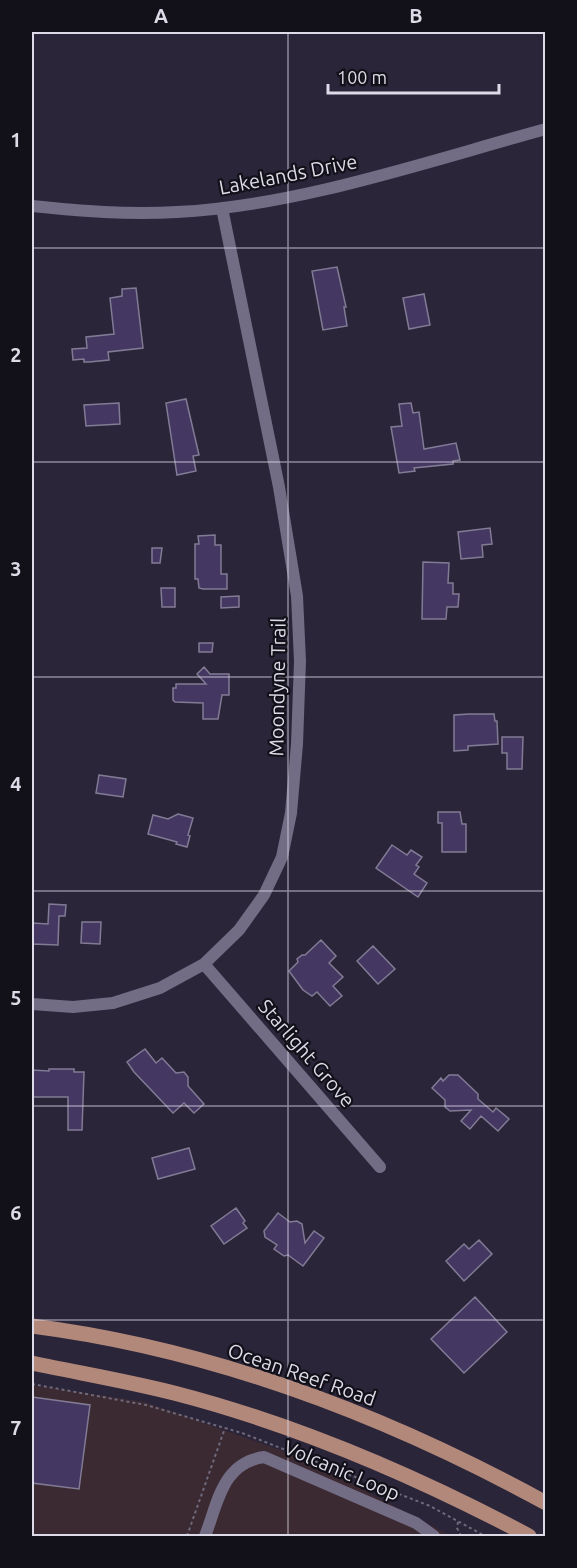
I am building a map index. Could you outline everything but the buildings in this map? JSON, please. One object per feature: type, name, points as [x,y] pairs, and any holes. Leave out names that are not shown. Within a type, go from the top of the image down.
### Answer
[{"type":"main road","name":"Ocean Reef Road","points":[[32,1326],[174,1354],[280,1386],[412,1436],[546,1503]]},
{"type":"main road","points":[[32,1363],[173,1393],[293,1430],[399,1471],[529,1536]]},
{"type":"street","name":"Lakelands Drive","points":[[32,206],[99,213],[177,213],[222,208],[357,181],[546,129]]},
{"type":"street","name":"Moondyne Trail","points":[[32,1004],[73,1007],[113,1003],[160,988],[204,964],[245,921],[264,895],[282,857],[291,813],[297,744],[300,661],[297,596],[279,487],[222,208]]},
{"type":"street","name":"Starlight Grove","points":[[204,964],[380,1167]]},
{"type":"street","name":"Volcanic Loop","points":[[205,1536],[230,1474],[251,1459],[264,1457],[416,1523],[434,1536]]},
{"type":"path","points":[[187,1536],[225,1428]]},
{"type":"path","points":[[458,1522],[457,1528],[460,1536]]},
{"type":"shaded area","points":[[32,1385],[145,1402],[305,1459],[451,1536],[32,1536]]}]
